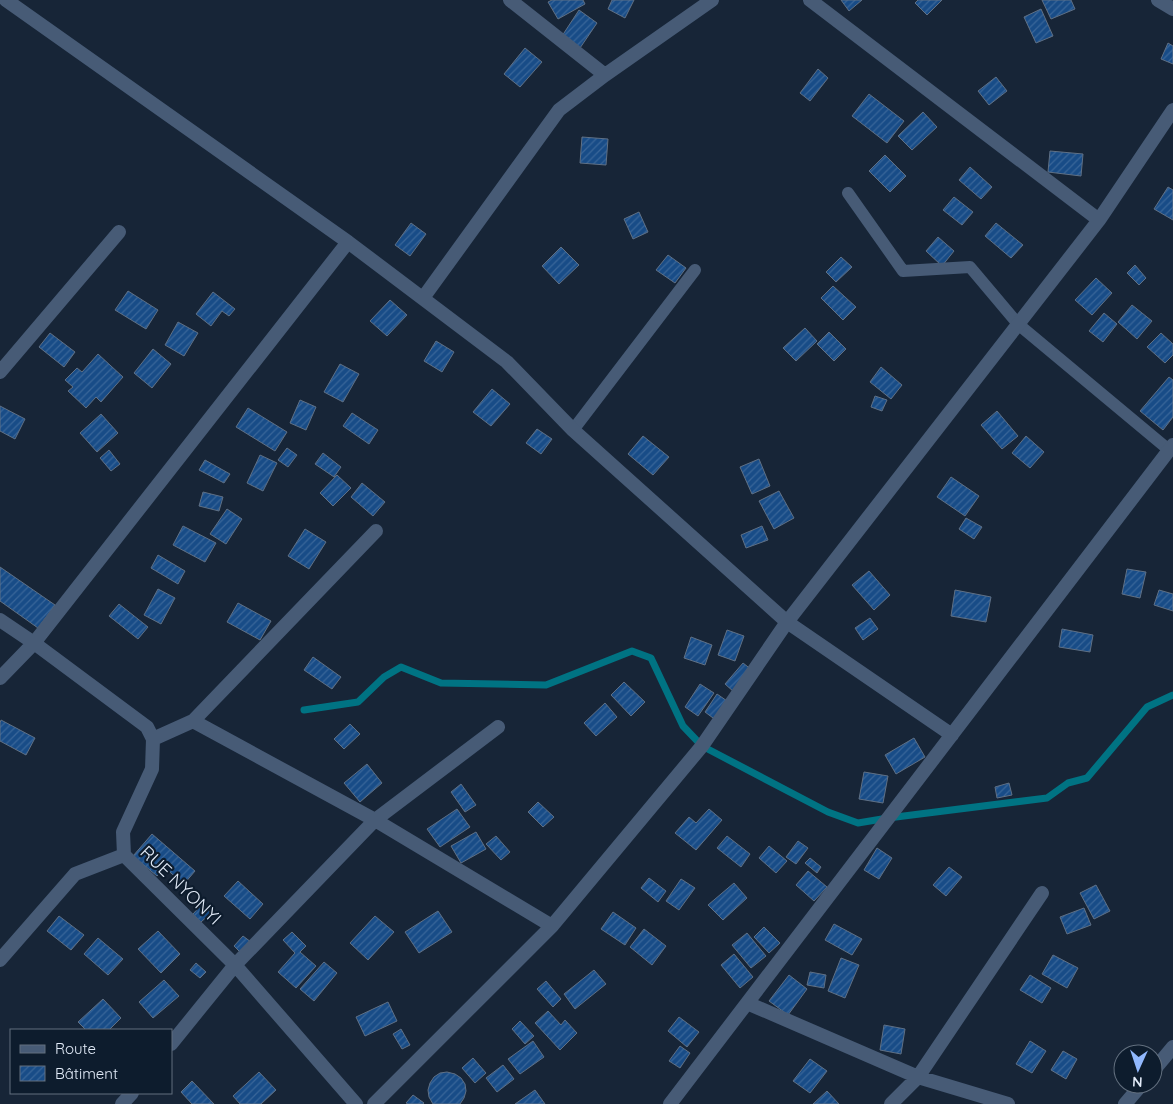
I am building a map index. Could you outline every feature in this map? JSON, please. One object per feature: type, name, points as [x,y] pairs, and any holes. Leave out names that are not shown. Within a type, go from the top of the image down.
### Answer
[{"type":"street","points":[[6,0],[348,242],[507,362],[573,430],[787,622],[952,735]]},
{"type":"street","points":[[510,0],[605,75]]},
{"type":"street","points":[[423,298],[559,110],[605,75],[712,0]]},
{"type":"street","points":[[810,0],[1098,220]]},
{"type":"street","points":[[1158,0],[1173,9]]},
{"type":"street","points":[[374,1104],[552,926],[702,746],[787,622],[1098,220],[1173,110]]},
{"type":"street","points":[[0,372],[119,232]]},
{"type":"street","points":[[0,678],[34,643],[348,242]]},
{"type":"street","points":[[670,1104],[1171,447]]},
{"type":"street","points":[[0,620],[147,727],[153,739],[193,721],[376,531]]},
{"type":"street","points":[[193,721],[375,820],[552,926]]},
{"type":"street","points":[[172,1043],[235,965],[375,820],[498,727]]},
{"type":"street","name":"RUE NYONYI","points":[[153,739],[152,769],[123,832],[124,856],[235,965],[356,1104]]},
{"type":"street","points":[[0,960],[74,874],[124,856]]},
{"type":"street","points":[[891,1104],[918,1077],[1042,893]]},
{"type":"street","points":[[747,1003],[918,1077],[1008,1104]]},
{"type":"street","points":[[1163,1059],[1173,1047]]},
{"type":"street","points":[[122,1104],[131,1094]]},
{"type":"street","points":[[1125,1104],[1134,1094]]},
{"type":"lane","points":[[848,192],[903,271],[970,267],[1018,324],[1171,447]]},
{"type":"lane","points":[[573,430],[695,270]]},
{"type":"building","points":[[552,0],[583,0],[585,4],[558,19],[548,2]]},
{"type":"building","points":[[612,0],[634,0],[625,18],[608,9]]},
{"type":"building","points":[[841,0],[862,0],[849,11]]},
{"type":"building","points":[[918,0],[942,0],[927,15],[915,3]]},
{"type":"building","points":[[1042,0],[1071,0],[1075,9],[1051,19]]},
{"type":"building","points":[[1041,9],[1053,36],[1036,43],[1024,17]]},
{"type":"building","points":[[579,10],[597,23],[580,48],[562,36]]},
{"type":"building","points":[[1168,43],[1173,46],[1173,64],[1161,59]]},
{"type":"building","points":[[525,48],[542,62],[520,87],[504,74]]},
{"type":"building","points":[[818,69],[828,78],[810,101],[800,93]]},
{"type":"building","points":[[996,77],[1007,91],[989,105],[978,91]]},
{"type":"building","points":[[869,94],[904,121],[887,143],[852,116]]},
{"type":"building","points":[[923,112],[937,127],[912,150],[898,136]]},
{"type":"building","points":[[582,137],[608,139],[606,165],[580,163]]},
{"type":"building","points":[[1050,151],[1083,154],[1081,176],[1048,172]]},
{"type":"building","points":[[885,155],[906,176],[890,192],[869,171]]},
{"type":"building","points":[[970,167],[992,187],[981,199],[959,180]]},
{"type":"building","points":[[1168,187],[1173,190],[1173,220],[1154,209]]},
{"type":"building","points":[[954,197],[973,212],[962,225],[943,210]]},
{"type":"building","points":[[639,212],[648,232],[633,239],[624,219]]},
{"type":"building","points":[[411,223],[426,234],[410,256],[395,245]]},
{"type":"building","points":[[996,223],[1023,245],[1011,258],[985,236]]},
{"type":"building","points":[[938,237],[954,251],[942,266],[926,251]]},
{"type":"building","points":[[561,247],[579,265],[559,284],[542,266]]},
{"type":"building","points":[[668,255],[686,268],[675,283],[656,270]]},
{"type":"building","points":[[841,257],[852,267],[836,282],[826,272]]},
{"type":"building","points":[[1135,265],[1146,278],[1139,285],[1127,273]]},
{"type":"building","points":[[1096,278],[1112,293],[1092,315],[1075,300]]},
{"type":"building","points":[[833,286],[856,307],[843,320],[821,298]]},
{"type":"building","points":[[128,291],[158,310],[146,329],[115,310]]},
{"type":"building","points":[[213,292],[235,309],[229,316],[222,311],[211,326],[196,314]]},
{"type":"building","points":[[390,300],[407,315],[387,336],[370,321]]},
{"type":"building","points":[[1132,305],[1152,321],[1137,339],[1118,322]]},
{"type":"building","points":[[1104,313],[1117,324],[1103,342],[1089,331]]},
{"type":"building","points":[[178,322],[198,333],[184,356],[165,345]]},
{"type":"building","points":[[805,328],[817,341],[796,361],[783,348]]},
{"type":"building","points":[[829,332],[846,349],[834,361],[817,344]]},
{"type":"building","points":[[50,333],[75,352],[64,367],[39,347]]},
{"type":"building","points":[[1161,333],[1173,344],[1173,355],[1165,363],[1147,347]]},
{"type":"building","points":[[436,341],[454,352],[442,372],[424,361]]},
{"type":"building","points":[[153,349],[171,364],[152,388],[134,373]]},
{"type":"building","points":[[98,354],[123,377],[101,402],[96,397],[86,408],[68,391],[73,387],[65,380],[77,368],[82,372]]},
{"type":"building","points":[[340,364],[359,374],[343,402],[324,392]]},
{"type":"building","points":[[881,367],[902,385],[891,399],[870,382]]},
{"type":"building","points":[[1169,377],[1173,380],[1173,417],[1163,430],[1140,411]]},
{"type":"building","points":[[492,389],[510,404],[491,426],[473,412]]},
{"type":"building","points":[[875,396],[887,400],[882,411],[871,407]]},
{"type":"building","points":[[300,400],[316,407],[306,430],[290,423]]},
{"type":"building","points":[[0,406],[25,419],[15,439],[0,431]]},
{"type":"building","points":[[248,408],[287,432],[275,451],[236,427]]},
{"type":"building","points":[[997,411],[1018,436],[1002,449],[981,425]]},
{"type":"building","points":[[352,413],[378,430],[369,444],[343,426]]},
{"type":"building","points":[[101,414],[118,433],[97,452],[80,433]]},
{"type":"building","points":[[537,429],[552,439],[541,454],[526,443]]},
{"type":"building","points":[[643,436],[669,457],[653,475],[628,454]]},
{"type":"building","points":[[1026,436],[1044,452],[1030,468],[1012,453]]},
{"type":"building","points":[[287,448],[297,455],[288,467],[278,460]]},
{"type":"building","points":[[109,450],[120,464],[111,471],[100,458]]},
{"type":"building","points":[[323,453],[341,467],[334,477],[315,464]]},
{"type":"building","points":[[260,455],[277,463],[263,491],[247,483]]},
{"type":"building","points":[[759,459],[770,486],[752,494],[740,467]]},
{"type":"building","points":[[205,460],[230,474],[224,483],[199,470]]},
{"type":"building","points":[[337,475],[351,488],[333,506],[320,493]]},
{"type":"building","points":[[951,477],[979,496],[965,516],[937,497]]},
{"type":"building","points":[[362,483],[385,502],[373,516],[351,497]]},
{"type":"building","points":[[779,491],[794,518],[774,529],[759,501]]},
{"type":"building","points":[[203,492],[223,497],[219,511],[199,506]]},
{"type":"building","points":[[227,509],[242,519],[226,544],[210,534]]},
{"type":"building","points":[[966,518],[982,527],[974,539],[959,529]]},
{"type":"building","points":[[183,526],[216,543],[205,562],[173,545]]},
{"type":"building","points":[[762,526],[768,540],[746,548],[741,535]]},
{"type":"building","points":[[305,529],[326,542],[309,569],[288,556]]},
{"type":"building","points":[[158,555],[185,571],[178,584],[151,568]]},
{"type":"building","points":[[0,567],[55,605],[38,628],[0,601]]},
{"type":"building","points":[[1127,569],[1146,572],[1140,598],[1122,594]]},
{"type":"building","points":[[869,571],[890,595],[874,610],[852,585]]},
{"type":"building","points":[[158,589],[175,598],[161,624],[144,615]]},
{"type":"building","points":[[955,590],[991,597],[986,622],[951,616]]},
{"type":"building","points":[[1159,590],[1173,594],[1173,611],[1154,605]]},
{"type":"building","points":[[238,603],[271,621],[260,640],[227,622]]},
{"type":"building","points":[[119,604],[148,627],[138,639],[109,616]]},
{"type":"building","points":[[870,618],[878,629],[863,640],[855,628]]},
{"type":"building","points":[[1062,629],[1093,635],[1090,652],[1059,647]]},
{"type":"building","points":[[727,630],[744,636],[735,661],[718,655]]},
{"type":"building","points":[[691,637],[712,645],[705,665],[684,658]]},
{"type":"building","points":[[313,657],[341,677],[332,689],[304,670]]},
{"type":"building","points":[[743,663],[752,670],[734,692],[725,684]]},
{"type":"building","points":[[624,682],[645,702],[631,716],[611,695]]},
{"type":"building","points":[[700,684],[714,693],[698,716],[685,707]]},
{"type":"building","points":[[717,694],[730,703],[717,721],[705,712]]},
{"type":"building","points":[[605,703],[617,717],[596,736],[584,723]]},
{"type":"building","points":[[1,720],[35,738],[26,755],[0,741]]},
{"type":"building","points":[[350,724],[360,734],[344,749],[334,739]]},
{"type":"building","points":[[914,738],[925,757],[896,774],[885,755]]},
{"type":"building","points":[[367,764],[382,783],[360,802],[344,783]]},
{"type":"building","points":[[864,772],[888,776],[883,803],[859,799]]},
{"type":"building","points":[[1009,783],[1012,795],[997,798],[995,787]]},
{"type":"building","points":[[461,784],[476,805],[465,812],[451,792]]},
{"type":"building","points":[[538,802],[554,817],[543,827],[528,812]]},
{"type":"building","points":[[457,809],[470,827],[440,847],[427,829]]},
{"type":"building","points":[[709,809],[722,820],[696,850],[675,833],[689,817],[696,823]]},
{"type":"building","points":[[476,832],[486,849],[461,863],[451,846]]},
{"type":"building","points":[[152,834],[195,871],[184,884],[165,868],[157,876],[133,856]]},
{"type":"building","points":[[496,836],[510,852],[501,860],[486,844]]},
{"type":"building","points":[[727,836],[750,854],[741,867],[717,848]]},
{"type":"building","points":[[798,841],[808,848],[796,864],[786,857]]},
{"type":"building","points":[[769,846],[787,861],[776,873],[759,858]]},
{"type":"building","points":[[877,848],[892,858],[879,879],[864,870]]},
{"type":"building","points":[[810,858],[821,867],[817,873],[805,863]]},
{"type":"building","points":[[949,867],[962,877],[946,896],[933,885]]},
{"type":"building","points":[[808,871],[827,887],[814,901],[796,885]]},
{"type":"building","points":[[649,878],[666,891],[658,902],[641,888]]},
{"type":"building","points":[[681,879],[695,888],[679,910],[666,901]]},
{"type":"building","points":[[238,881],[263,904],[250,919],[224,896]]},
{"type":"building","points":[[734,883],[747,898],[723,920],[708,905]]},
{"type":"building","points":[[1096,885],[1110,911],[1094,919],[1080,893]]},
{"type":"building","points":[[202,904],[211,913],[201,922],[193,914]]},
{"type":"building","points":[[1084,908],[1091,925],[1067,934],[1060,917]]},
{"type":"building","points":[[438,911],[452,932],[419,953],[405,932]]},
{"type":"building","points":[[613,912],[636,928],[625,945],[601,929]]},
{"type":"building","points":[[59,916],[84,935],[71,950],[47,931]]},
{"type":"building","points":[[375,916],[394,932],[368,960],[350,943]]},
{"type":"building","points":[[834,924],[862,939],[852,955],[825,940]]},
{"type":"building","points":[[764,927],[780,943],[769,953],[754,937]]},
{"type":"building","points":[[644,929],[666,946],[652,965],[630,947]]},
{"type":"building","points":[[158,931],[180,954],[161,973],[138,949]]},
{"type":"building","points":[[292,932],[306,946],[300,952],[316,966],[296,988],[278,972],[295,953],[283,940]]},
{"type":"building","points":[[747,933],[766,956],[751,968],[732,945]]},
{"type":"building","points":[[243,936],[251,942],[241,953],[234,946]]},
{"type":"building","points":[[98,938],[123,959],[108,975],[84,954]]},
{"type":"building","points":[[734,954],[753,977],[740,988],[721,965]]},
{"type":"building","points":[[1053,955],[1078,968],[1067,988],[1042,974]]},
{"type":"building","points":[[841,958],[859,965],[845,998],[828,991]]},
{"type":"building","points":[[324,962],[337,973],[314,1001],[300,989]]},
{"type":"building","points":[[196,963],[206,972],[200,978],[190,970]]},
{"type":"building","points":[[594,970],[606,984],[575,1009],[564,994]]},
{"type":"building","points":[[810,972],[826,975],[824,988],[807,985]]},
{"type":"building","points":[[789,975],[807,989],[788,1015],[769,1001]]},
{"type":"building","points":[[1030,975],[1051,988],[1042,1003],[1020,990]]},
{"type":"building","points":[[164,980],[179,996],[153,1018],[139,1002]]},
{"type":"building","points":[[546,981],[561,999],[553,1007],[537,989]]},
{"type":"building","points":[[103,999],[121,1018],[110,1029],[85,1029],[78,1022]]},
{"type":"building","points":[[388,1002],[397,1021],[365,1036],[356,1017]]},
{"type":"building","points":[[548,1011],[561,1025],[565,1020],[577,1033],[560,1050],[535,1023]]},
{"type":"building","points":[[679,1017],[699,1032],[687,1047],[668,1031]]},
{"type":"building","points":[[520,1021],[534,1036],[525,1044],[512,1029]]},
{"type":"building","points":[[884,1025],[905,1029],[901,1054],[880,1050]]},
{"type":"building","points":[[401,1029],[410,1045],[402,1049],[393,1034]]},
{"type":"building","points":[[533,1041],[544,1057],[520,1074],[508,1059]]},
{"type":"building","points":[[1030,1041],[1046,1051],[1032,1073],[1016,1064]]},
{"type":"building","points":[[680,1046],[690,1053],[680,1068],[669,1061]]},
{"type":"building","points":[[1063,1051],[1077,1059],[1066,1079],[1051,1070]]},
{"type":"building","points":[[473,1058],[486,1073],[475,1083],[462,1068]]},
{"type":"building","points":[[810,1059],[827,1071],[810,1093],[793,1081]]},
{"type":"building","points":[[503,1065],[514,1079],[497,1092],[486,1078]]},
{"type":"building","points":[[259,1072],[276,1090],[261,1104],[240,1104],[233,1096]]},
{"type":"building","points":[[447,1072],[461,1078],[465,1084],[464,1098],[460,1104],[433,1104],[428,1090],[430,1083],[440,1073]]},
{"type":"building","points":[[192,1081],[214,1104],[192,1104],[181,1092]]},
{"type":"building","points":[[535,1090],[545,1104],[515,1104]]},
{"type":"building","points":[[827,1091],[839,1104],[813,1104]]},
{"type":"building","points":[[413,1095],[424,1103],[406,1103]]},
{"type":"waterway","points":[[304,710],[358,702],[384,677],[401,667],[441,683],[546,685],[632,651],[651,658],[683,726],[702,746],[828,812],[858,823],[1047,798],[1068,783],[1087,778],[1147,707],[1173,695]]}]
